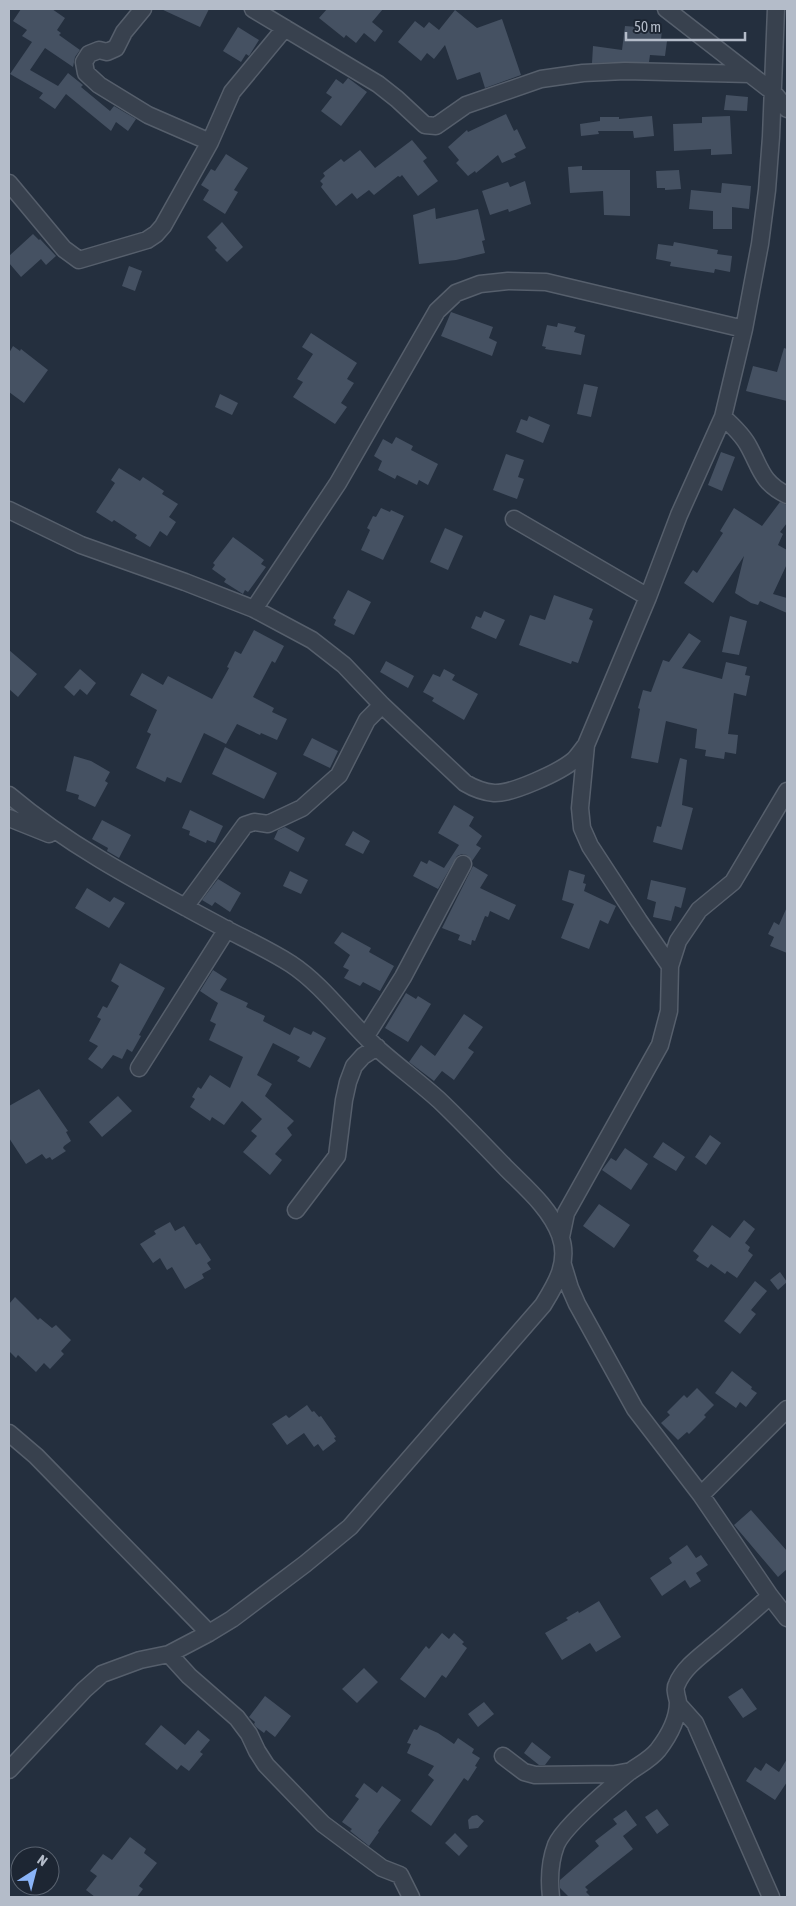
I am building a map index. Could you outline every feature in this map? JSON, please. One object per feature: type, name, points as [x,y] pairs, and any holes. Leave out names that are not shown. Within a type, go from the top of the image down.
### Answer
[{"type":"street","points":[[142,9],[124,32],[116,48],[107,52],[99,50],[90,54],[84,62],[86,73],[99,85],[148,115],[210,142]]},
{"type":"street","points":[[253,9],[378,84],[398,99],[425,125],[430,126],[436,126],[466,105],[541,80],[583,73],[625,71],[750,74]]},
{"type":"street","points":[[666,9],[773,92],[787,109]]},
{"type":"street","points":[[9,510],[81,546],[186,582],[254,610],[312,640],[330,652],[382,705],[465,783],[477,790],[496,793],[510,791],[558,771],[575,760],[586,745],[648,597],[679,515],[723,417],[744,329],[760,244],[767,190],[776,9]]},
{"type":"street","points":[[9,183],[64,250],[79,260],[147,240],[163,226],[210,142],[232,92],[284,28]]},
{"type":"street","points":[[254,610],[338,483],[437,310],[456,293],[480,284],[508,281],[546,282],[744,329]]},
{"type":"street","points":[[723,417],[733,426],[748,446],[764,479],[787,495]]},
{"type":"street","points":[[514,519],[648,597]]},
{"type":"street","points":[[186,907],[245,825],[254,822],[268,824],[302,808],[339,775],[367,720],[382,705]]},
{"type":"street","points":[[586,745],[580,808],[582,828],[590,846],[670,966]]},
{"type":"street","points":[[787,791],[733,882],[713,896],[699,910],[678,941],[670,966],[669,1011],[660,1044],[566,1213],[561,1237],[563,1265],[570,1288],[634,1409],[701,1495],[787,1618]]},
{"type":"street","points":[[9,795],[70,842]]},
{"type":"street","points":[[9,818],[70,842],[292,964],[311,980],[371,1042],[440,1101],[533,1195],[549,1214],[561,1237]]},
{"type":"street","points":[[296,1210],[337,1156],[344,1100],[354,1066],[371,1042],[407,968],[463,864]]},
{"type":"street","points":[[139,1068],[227,929]]},
{"type":"street","points":[[9,1770],[84,1690],[102,1674],[140,1660],[169,1654],[232,1620],[350,1527],[543,1306],[556,1285],[563,1265]]},
{"type":"street","points":[[701,1495],[787,1409]]},
{"type":"street","points":[[9,1433],[36,1456],[209,1633]]},
{"type":"street","points":[[551,1897],[551,1864],[557,1844],[569,1827],[630,1771],[645,1763],[657,1752],[667,1738],[674,1722],[678,1704],[676,1686],[686,1669],[770,1596]]},
{"type":"street","points":[[169,1654],[189,1676],[238,1718],[266,1765],[323,1824],[382,1868],[400,1875],[411,1897]]},
{"type":"street","points":[[678,1704],[695,1724],[771,1897]]},
{"type":"street","points":[[503,1756],[524,1772],[535,1775],[615,1774],[630,1771]]},
{"type":"building","points":[[21,9],[52,9],[65,18],[57,30],[61,33],[59,35],[80,50],[75,57],[73,67],[45,48],[30,70],[58,86],[68,73],[83,85],[81,87],[110,111],[114,106],[136,119],[128,131],[116,122],[111,131],[66,94],[55,109],[39,98],[43,93],[10,74],[32,42],[22,36],[27,30],[13,21]]},
{"type":"building","points":[[161,9],[209,9],[200,27]]},
{"type":"building","points":[[327,9],[383,9],[372,22],[383,31],[375,42],[364,33],[356,43],[346,35],[344,38],[319,18]]},
{"type":"building","points":[[455,10],[477,28],[502,19],[521,75],[485,88],[480,72],[457,80],[445,45],[434,59],[427,53],[421,61],[398,42],[415,21],[424,28],[429,22],[439,30]]},
{"type":"building","points":[[625,26],[662,29],[661,40],[667,41],[665,56],[650,55],[649,62],[592,63],[593,46],[622,50]]},
{"type":"building","points":[[238,27],[259,40],[249,56],[246,54],[241,62],[223,51]]},
{"type":"building","points":[[348,78],[367,92],[341,126],[321,111],[332,97],[326,93],[336,79],[343,84]]},
{"type":"building","points":[[726,95],[748,97],[747,111],[724,110]]},
{"type":"building","points":[[506,114],[514,131],[517,129],[526,148],[514,154],[516,157],[502,163],[498,155],[476,173],[475,171],[468,176],[456,163],[459,160],[448,147],[467,130],[468,132]]},
{"type":"building","points":[[652,116],[654,136],[634,138],[633,131],[598,131],[599,134],[581,136],[580,124],[600,121],[600,117],[619,117],[619,119]]},
{"type":"building","points":[[730,116],[732,154],[711,155],[711,149],[674,151],[673,124],[702,123],[702,117]]},
{"type":"building","points":[[412,140],[427,158],[423,161],[438,181],[418,196],[402,175],[398,176],[374,195],[369,190],[357,199],[352,193],[336,206],[321,187],[323,184],[320,181],[325,176],[323,173],[341,159],[344,162],[360,150],[375,168]]},
{"type":"building","points":[[226,154],[248,168],[234,190],[238,192],[225,214],[203,200],[209,190],[201,185],[211,169],[215,171]]},
{"type":"building","points":[[582,166],[582,170],[630,170],[630,216],[604,215],[603,191],[570,193],[568,167]]},
{"type":"building","points":[[679,170],[681,189],[665,190],[665,188],[657,188],[656,171]]},
{"type":"building","points":[[525,181],[531,204],[509,212],[508,209],[490,215],[482,191],[508,182],[510,187]]},
{"type":"building","points":[[722,183],[751,186],[749,209],[732,207],[732,229],[713,229],[713,211],[689,209],[691,190],[721,193]]},
{"type":"building","points":[[435,208],[436,219],[478,209],[485,240],[482,241],[485,253],[456,260],[419,264],[413,215]]},
{"type":"building","points":[[222,222],[243,247],[227,262],[215,250],[217,248],[207,237]]},
{"type":"building","points":[[33,234],[56,256],[46,265],[41,259],[21,277],[9,263],[9,256]]},
{"type":"building","points":[[674,242],[718,250],[717,254],[732,256],[730,272],[715,269],[714,273],[670,266],[671,262],[656,259],[658,244],[673,246]]},
{"type":"building","points":[[129,266],[142,271],[135,291],[122,286]]},
{"type":"building","points":[[451,312],[493,327],[489,338],[497,342],[492,356],[441,336]]},
{"type":"building","points":[[558,323],[576,327],[574,332],[585,335],[581,355],[545,349],[546,347],[542,346],[547,325],[557,327]]},
{"type":"building","points":[[311,333],[357,363],[347,379],[354,383],[341,403],[347,407],[335,424],[293,397],[303,382],[297,379],[313,354],[302,347]]},
{"type":"building","points":[[13,346],[20,351],[21,349],[48,370],[24,403],[9,392],[9,353]]},
{"type":"building","points":[[784,348],[787,349],[787,401],[746,391],[753,366],[777,372]]},
{"type":"building","points":[[584,384],[598,387],[591,417],[577,414]]},
{"type":"building","points":[[220,394],[238,403],[232,415],[215,407]]},
{"type":"building","points":[[529,416],[550,425],[543,443],[516,432],[521,419],[527,421]]},
{"type":"building","points":[[396,437],[413,446],[411,450],[438,464],[428,485],[419,480],[417,485],[397,475],[395,479],[378,470],[382,461],[374,456],[383,439],[392,444]]},
{"type":"building","points":[[721,452],[735,457],[722,491],[708,485]]},
{"type":"building","points":[[506,454],[524,460],[518,477],[524,479],[517,499],[493,490]]},
{"type":"building","points":[[119,468],[140,481],[143,477],[164,491],[162,494],[178,504],[169,517],[176,522],[167,536],[160,531],[150,547],[135,538],[137,535],[114,520],[112,522],[96,512],[115,483],[111,480]]},
{"type":"building","points":[[780,502],[787,505],[787,523],[780,532],[783,534],[778,545],[787,550],[787,564],[773,594],[787,598],[787,613],[760,601],[758,605],[751,603],[735,593],[744,556],[713,603],[684,583],[693,570],[697,573],[723,533],[720,531],[734,508],[762,526]]},
{"type":"building","points":[[381,508],[404,516],[383,560],[361,550],[370,530],[367,528],[373,516],[376,517]]},
{"type":"building","points":[[445,528],[463,536],[448,570],[430,562]]},
{"type":"building","points":[[233,537],[264,560],[261,564],[266,567],[248,592],[245,590],[243,594],[224,582],[226,579],[212,569],[215,565],[213,563]]},
{"type":"building","points":[[348,590],[371,602],[354,635],[334,625],[336,620],[333,618]]},
{"type":"building","points":[[554,595],[593,609],[589,619],[593,621],[578,663],[572,661],[571,664],[519,645],[530,615],[545,620]]},
{"type":"building","points":[[484,611],[505,620],[496,639],[471,628],[476,616],[481,618]]},
{"type":"building","points":[[730,616],[747,621],[739,655],[722,652]]},
{"type":"building","points":[[254,630],[284,646],[275,663],[272,661],[253,697],[274,708],[272,712],[287,719],[277,740],[261,733],[260,735],[237,724],[226,744],[204,733],[181,783],[167,777],[165,782],[136,768],[151,734],[147,732],[157,710],[130,695],[142,673],[163,685],[168,676],[212,699],[229,668],[227,667],[235,651],[241,654]]},
{"type":"building","points":[[689,633],[701,641],[682,668],[722,679],[726,662],[747,667],[745,675],[750,676],[746,696],[734,693],[728,734],[738,735],[736,754],[725,752],[724,759],[705,756],[706,750],[695,748],[697,729],[666,721],[658,763],[631,758],[640,709],[638,708],[643,690],[651,692],[663,660],[669,662]]},
{"type":"building","points":[[9,650],[37,674],[18,697],[9,689]]},
{"type":"building","points":[[386,661],[414,676],[408,688],[380,672]]},
{"type":"building","points":[[80,669],[96,683],[87,695],[80,689],[74,696],[64,687]]},
{"type":"building","points":[[444,669],[455,675],[452,680],[478,694],[464,720],[432,701],[434,698],[423,692],[433,674],[440,677]]},
{"type":"building","points":[[312,738],[338,751],[330,768],[303,755]]},
{"type":"building","points":[[225,747],[277,773],[264,799],[212,774]]},
{"type":"building","points":[[74,756],[91,761],[110,772],[105,781],[108,783],[95,807],[78,799],[79,795],[66,791]]},
{"type":"building","points":[[680,758],[687,760],[682,805],[693,808],[682,850],[653,842],[657,826],[661,827]]},
{"type":"building","points":[[454,805],[474,817],[469,826],[482,836],[476,845],[481,848],[472,861],[467,855],[457,856],[438,889],[413,876],[421,861],[427,864],[429,860],[444,868],[459,845],[438,833]]},
{"type":"building","points":[[190,810],[223,826],[215,843],[207,840],[206,843],[189,835],[190,831],[182,828]]},
{"type":"building","points":[[102,820],[131,835],[119,858],[107,851],[108,848],[92,839]]},
{"type":"building","points":[[285,827],[305,838],[298,852],[274,839],[278,830]]},
{"type":"building","points":[[353,831],[370,841],[363,854],[345,845]]},
{"type":"building","points":[[473,866],[488,875],[480,888],[516,905],[509,920],[490,911],[488,917],[485,916],[475,941],[472,940],[471,945],[458,940],[460,935],[442,928]]},
{"type":"building","points":[[569,870],[585,875],[583,883],[586,884],[584,891],[616,906],[608,924],[600,920],[589,949],[561,938],[574,904],[562,900]]},
{"type":"building","points":[[290,871],[308,880],[301,894],[283,886]]},
{"type":"building","points":[[218,879],[241,893],[230,912],[215,902],[212,906],[202,900]]},
{"type":"building","points":[[651,880],[686,888],[681,908],[675,906],[671,921],[653,917],[656,902],[647,899]]},
{"type":"building","points":[[87,888],[110,902],[114,897],[125,903],[109,928],[75,908]]},
{"type":"building","points":[[787,907],[787,953],[770,946],[774,937],[768,934],[774,922],[779,925]]},
{"type":"building","points":[[342,932],[371,948],[369,952],[394,966],[380,991],[363,982],[360,986],[344,978],[349,970],[343,967],[350,955],[334,943]]},
{"type":"building","points":[[120,963],[165,988],[139,1035],[141,1036],[132,1052],[127,1049],[122,1059],[113,1055],[102,1069],[88,1059],[98,1046],[89,1041],[101,1019],[97,1017],[103,1006],[107,1008],[119,986],[111,981]]},
{"type":"building","points":[[213,970],[227,979],[220,990],[248,1003],[246,1007],[265,1016],[263,1021],[290,1035],[294,1027],[311,1035],[313,1031],[326,1038],[310,1068],[297,1061],[300,1057],[273,1043],[257,1075],[272,1084],[265,1096],[294,1121],[287,1128],[292,1135],[275,1154],[282,1160],[270,1175],[243,1152],[257,1136],[251,1131],[262,1119],[242,1101],[224,1125],[212,1117],[210,1121],[190,1107],[195,1099],[192,1097],[198,1087],[201,1089],[210,1075],[230,1088],[243,1057],[209,1040],[216,1024],[210,1021],[218,1003],[200,991]]},
{"type":"building","points":[[406,993],[416,999],[418,996],[431,1004],[408,1042],[385,1028]]},
{"type":"building","points":[[464,1014],[483,1027],[468,1048],[474,1052],[454,1080],[442,1071],[434,1081],[409,1062],[421,1045],[435,1056]]},
{"type":"building","points":[[39,1089],[68,1131],[66,1132],[71,1141],[63,1148],[66,1151],[52,1160],[50,1157],[46,1159],[42,1154],[26,1164],[9,1138],[9,1106]]},
{"type":"building","points":[[118,1096],[132,1111],[102,1137],[89,1122]]},
{"type":"building","points":[[710,1135],[721,1143],[706,1165],[695,1157]]},
{"type":"building","points":[[663,1142],[685,1157],[676,1171],[653,1157]]},
{"type":"building","points":[[625,1148],[648,1164],[631,1190],[602,1170],[611,1158],[616,1161]]},
{"type":"building","points":[[599,1204],[630,1225],[614,1248],[583,1226]]},
{"type":"building","points":[[744,1220],[755,1229],[745,1243],[750,1247],[748,1251],[753,1255],[737,1278],[727,1271],[725,1274],[711,1264],[708,1268],[696,1260],[699,1256],[693,1251],[712,1225],[730,1238]]},
{"type":"building","points":[[170,1222],[175,1231],[184,1226],[196,1245],[200,1243],[211,1260],[207,1263],[211,1269],[202,1274],[204,1278],[185,1289],[172,1267],[167,1270],[160,1258],[153,1263],[140,1244],[156,1234],[154,1231]]},
{"type":"building","points":[[780,1272],[787,1282],[778,1290],[770,1280]]},
{"type":"building","points":[[755,1281],[767,1291],[751,1310],[756,1314],[740,1334],[724,1321]]},
{"type":"building","points":[[15,1297],[38,1320],[40,1318],[52,1328],[56,1325],[71,1340],[61,1351],[64,1354],[50,1369],[44,1363],[36,1372],[18,1355],[16,1358],[9,1351],[9,1304]]},
{"type":"building","points":[[732,1371],[757,1393],[746,1407],[740,1402],[736,1408],[715,1393]]},
{"type":"building","points":[[697,1388],[714,1405],[704,1415],[706,1417],[689,1434],[687,1432],[678,1440],[661,1423],[670,1415],[667,1412],[684,1395],[687,1398]]},
{"type":"building","points":[[307,1405],[312,1412],[314,1411],[319,1417],[321,1416],[336,1437],[334,1438],[336,1441],[323,1451],[318,1444],[314,1447],[304,1433],[287,1445],[272,1424],[286,1415],[289,1418]]},
{"type":"building","points":[[751,1510],[787,1551],[787,1569],[778,1577],[734,1525]]},
{"type":"building","points":[[687,1545],[696,1558],[701,1555],[708,1565],[696,1573],[701,1581],[690,1588],[685,1580],[662,1596],[650,1578],[672,1563],[669,1558]]},
{"type":"building","points":[[599,1601],[621,1637],[596,1652],[590,1643],[562,1660],[545,1633],[568,1620],[566,1618],[578,1611],[579,1613]]},
{"type":"building","points":[[442,1633],[449,1639],[454,1633],[464,1642],[462,1644],[467,1648],[446,1678],[442,1675],[425,1698],[400,1679],[426,1646],[429,1649]]},
{"type":"building","points":[[364,1668],[378,1682],[357,1703],[342,1689]]},
{"type":"building","points":[[742,1688],[757,1709],[743,1718],[728,1697]]},
{"type":"building","points":[[265,1696],[291,1716],[275,1737],[266,1730],[264,1733],[256,1727],[255,1722],[249,1717]]},
{"type":"building","points":[[484,1702],[494,1714],[478,1727],[468,1714]]},
{"type":"building","points":[[161,1725],[185,1745],[198,1730],[210,1740],[200,1752],[203,1754],[189,1771],[181,1765],[177,1770],[145,1744]]},
{"type":"building","points":[[420,1725],[438,1733],[454,1744],[458,1738],[474,1749],[472,1753],[480,1758],[475,1766],[477,1767],[468,1781],[464,1778],[431,1826],[411,1811],[434,1780],[428,1775],[434,1766],[407,1753],[411,1744],[407,1743],[414,1729],[417,1730]]},
{"type":"building","points":[[532,1742],[551,1757],[545,1765],[539,1765],[524,1753]]},
{"type":"building","points":[[787,1759],[787,1782],[775,1800],[746,1781],[755,1767],[761,1771],[766,1763],[779,1772]]},
{"type":"building","points":[[364,1783],[377,1793],[382,1786],[401,1800],[369,1846],[342,1822],[359,1799],[355,1796]]},
{"type":"building","points":[[657,1809],[669,1825],[657,1834],[645,1817]]},
{"type":"building","points":[[626,1810],[637,1825],[623,1836],[633,1849],[585,1887],[588,1890],[586,1892],[591,1897],[569,1897],[560,1888],[560,1880],[599,1846],[595,1841],[617,1824],[613,1819]]},
{"type":"building","points":[[477,1815],[484,1821],[478,1828],[469,1829],[468,1820],[472,1816]]},
{"type":"building","points":[[455,1833],[468,1846],[459,1856],[445,1843]]},
{"type":"building","points":[[130,1837],[146,1849],[144,1853],[157,1863],[139,1886],[143,1889],[137,1897],[95,1897],[86,1890],[97,1876],[90,1871],[103,1854],[112,1860]]}]
